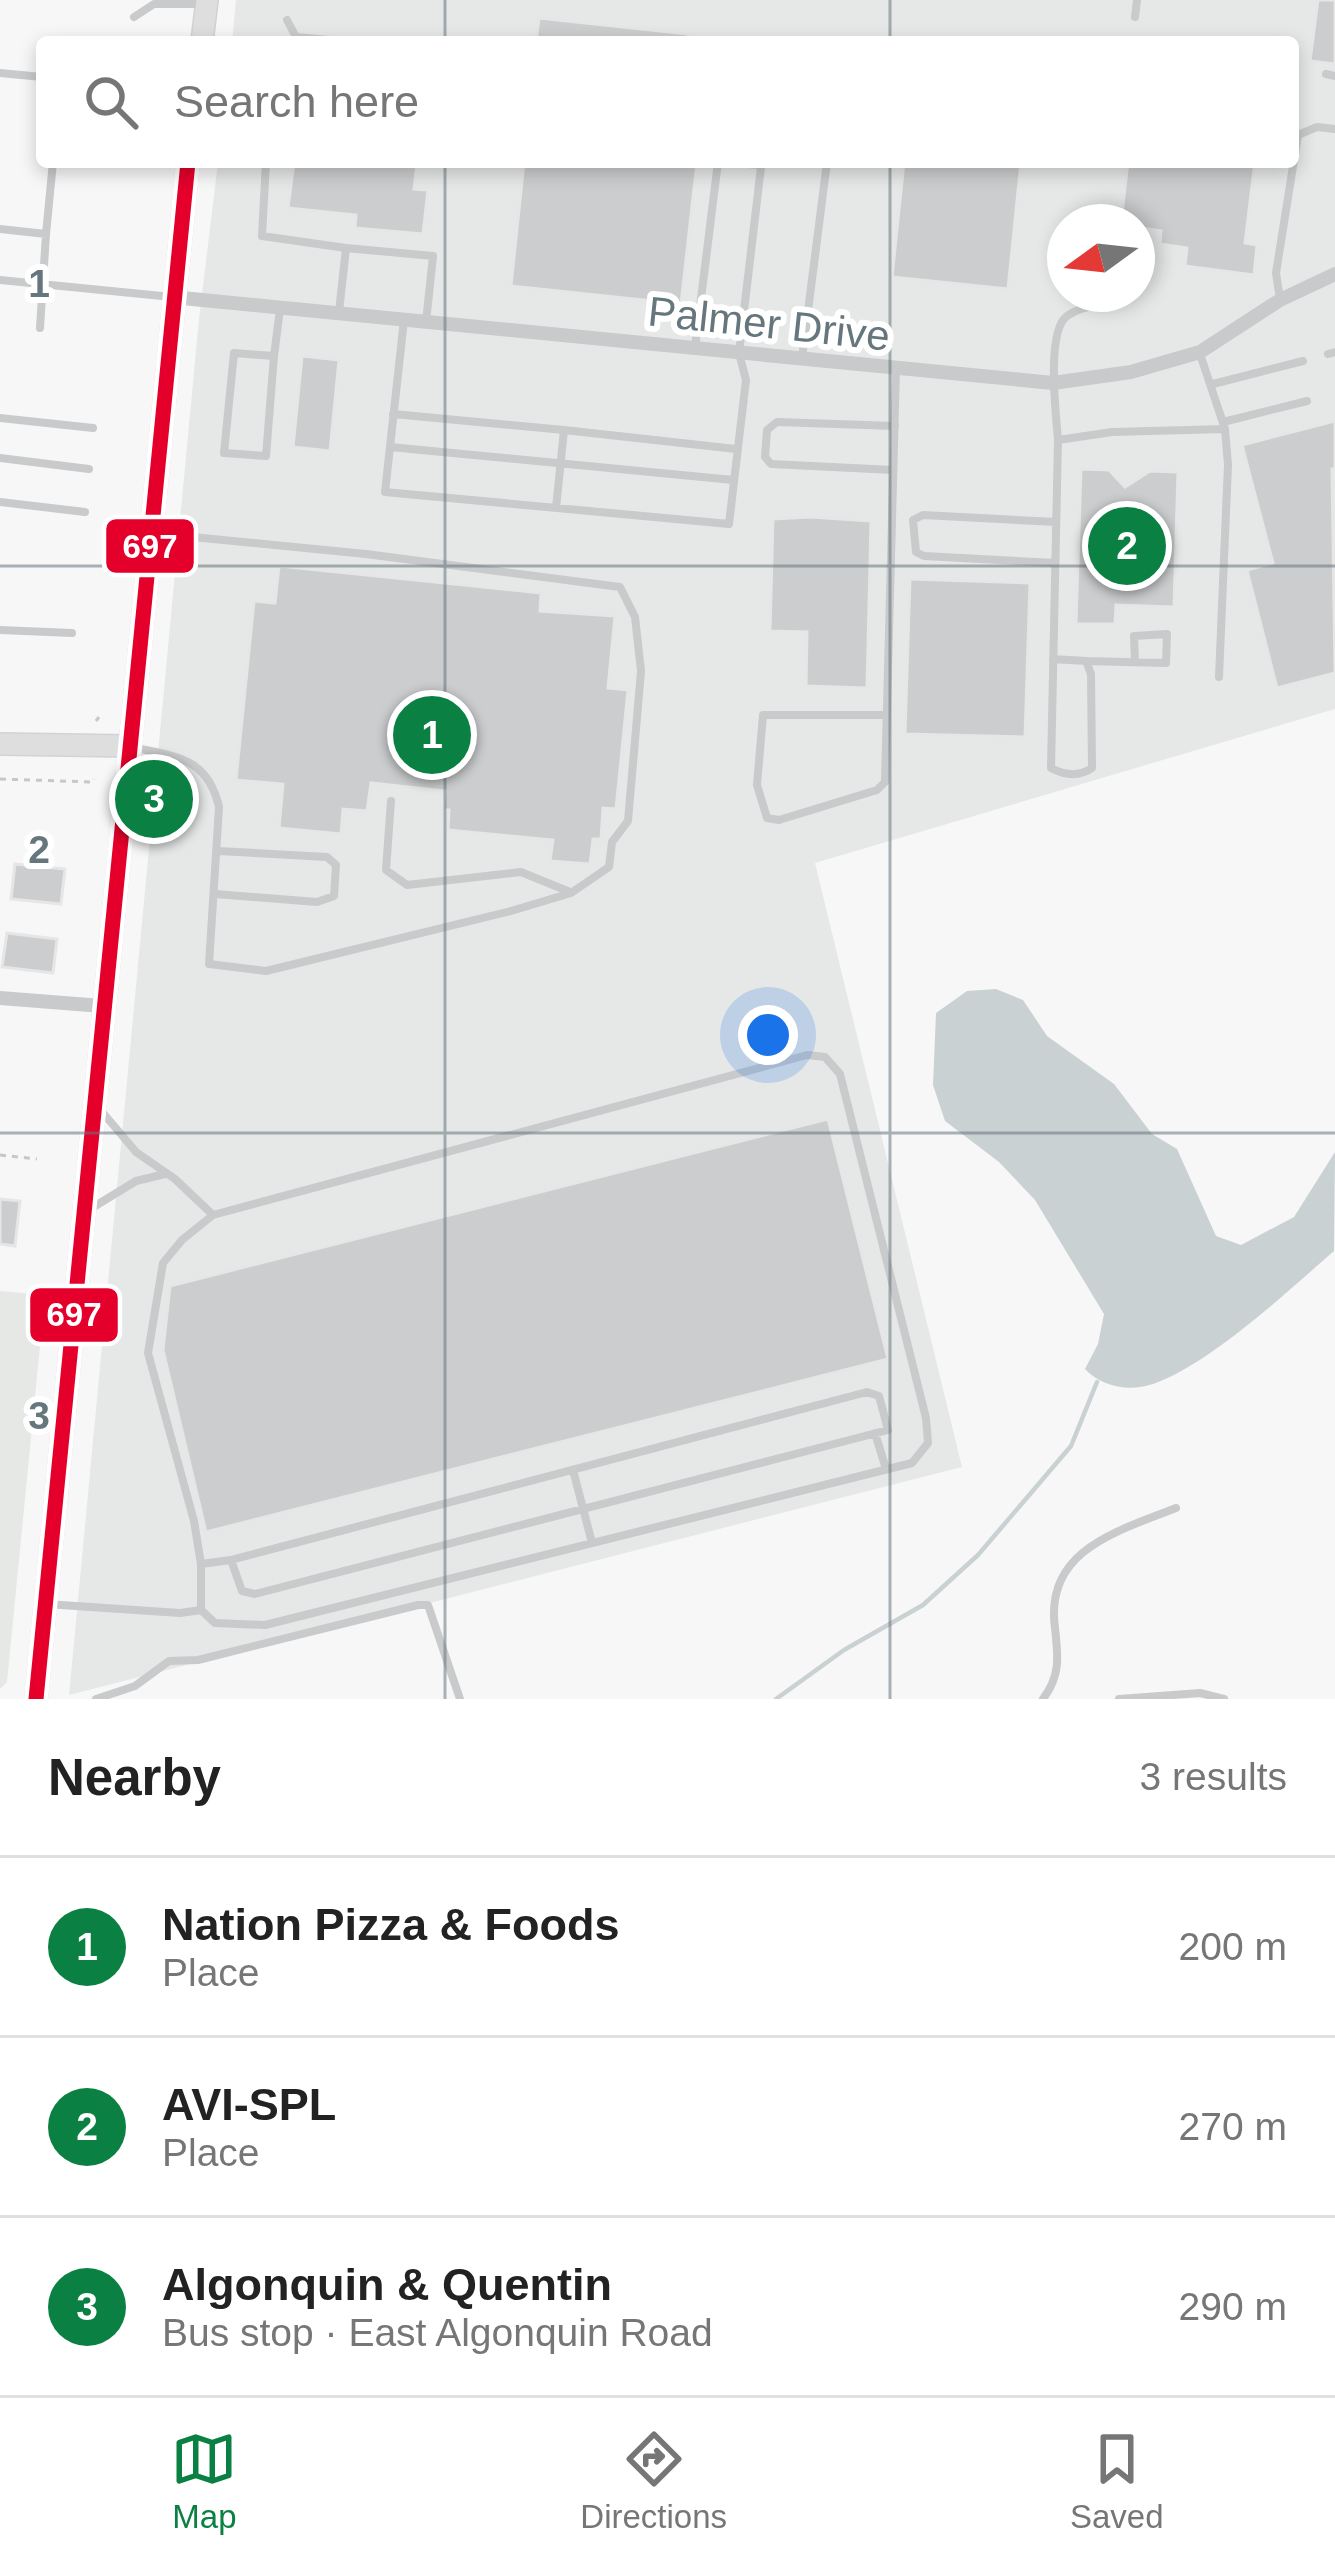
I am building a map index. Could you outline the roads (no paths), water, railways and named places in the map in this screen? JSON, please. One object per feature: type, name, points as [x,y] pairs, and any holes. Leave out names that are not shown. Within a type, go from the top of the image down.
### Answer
[{"type":"main road","points":[[203,36],[206,2]]},
{"type":"main road","points":[[36,1699],[187,168]]},
{"type":"main road","points":[[0,744],[129,746]]},
{"type":"street","name":"Palmer Drive","points":[[172,297],[1053,383],[1131,372],[1200,352],[1280,301],[1335,274]]},
{"type":"street","points":[[0,998],[102,1006]]},
{"type":"lane","points":[[1135,17],[1137,0]]},
{"type":"lane","points":[[134,17],[154,4],[206,2]]},
{"type":"lane","points":[[287,20],[295,36]]},
{"type":"lane","points":[[0,73],[36,76]]},
{"type":"lane","points":[[1299,135],[1317,127],[1335,129]]},
{"type":"lane","points":[[40,328],[52,168]]},
{"type":"lane","points":[[266,168],[262,236],[433,256],[426,322]]},
{"type":"lane","points":[[695,348],[717,168]]},
{"type":"lane","points":[[404,320],[385,492],[730,524],[746,380],[739,353],[761,168]]},
{"type":"lane","points":[[802,359],[826,168]]},
{"type":"lane","points":[[1280,301],[1276,273],[1293,168]]},
{"type":"lane","points":[[0,229],[46,234]]},
{"type":"lane","points":[[339,313],[346,248]]},
{"type":"lane","points":[[0,280],[172,297]]},
{"type":"lane","points":[[274,356],[234,353],[224,453],[266,456],[280,307]]},
{"type":"lane","points":[[1078,312],[1060,323],[1053,383],[1058,440],[1051,768],[1062,774],[1084,774],[1092,768],[1091,674],[1086,661]]},
{"type":"lane","points":[[1200,352],[1224,426],[1228,465],[1219,677]]},
{"type":"lane","points":[[1213,384],[1303,361]]},
{"type":"lane","points":[[886,715],[763,715],[758,785],[767,818],[779,820],[877,790],[885,782],[896,369]]},
{"type":"lane","points":[[1058,440],[1224,426],[1307,401]]},
{"type":"lane","points":[[393,414],[736,449]]},
{"type":"lane","points":[[0,418],[93,428]]},
{"type":"lane","points":[[893,470],[771,464],[765,448],[767,430],[777,422],[895,427]]},
{"type":"lane","points":[[556,508],[564,430]]},
{"type":"lane","points":[[390,447],[733,480]]},
{"type":"lane","points":[[0,458],[89,469]]},
{"type":"lane","points":[[0,502],[85,512]]},
{"type":"lane","points":[[1055,563],[924,556],[916,552],[913,520],[935,515],[1056,523]]},
{"type":"lane","points":[[129,746],[182,758],[199,767],[214,785],[219,807],[218,851],[209,964],[266,971],[572,892],[609,867],[612,842],[628,821],[641,670],[635,617],[620,586],[151,533]]},
{"type":"lane","points":[[0,630],[72,633]]},
{"type":"lane","points":[[1053,659],[1086,661],[1166,663],[1167,634],[1134,636],[1135,662]]},
{"type":"lane","points":[[391,801],[386,870],[407,885],[521,872],[572,892]]},
{"type":"lane","points":[[214,894],[317,902],[334,896],[336,885],[336,865],[327,857],[218,851]]},
{"type":"lane","points":[[807,1054],[825,1058],[840,1074],[926,1418],[928,1444],[912,1462],[592,1543],[265,1625],[215,1623],[201,1610],[201,1564],[194,1521],[148,1353],[163,1263],[213,1215],[807,1054]]},
{"type":"lane","points":[[93,1102],[136,1152],[213,1215]]},
{"type":"lane","points":[[82,1214],[136,1181],[166,1174]]},
{"type":"lane","points":[[201,1564],[231,1560],[867,1392],[879,1396],[888,1430],[255,1594],[242,1591],[231,1560]]},
{"type":"lane","points":[[875,1433],[886,1469]]},
{"type":"lane","points":[[573,1470],[592,1543]]},
{"type":"lane","points":[[1043,1699],[1060,1667],[1052,1611],[1057,1582],[1102,1538],[1176,1508]]},
{"type":"lane","points":[[45,1604],[201,1610]]},
{"type":"lane","points":[[96,1699],[135,1687],[169,1661],[198,1660],[418,1605],[428,1606],[460,1699]]},
{"type":"lane","points":[[1119,1699],[1199,1693],[1224,1699]]},
{"type":"waterway","points":[[776,1699],[844,1650],[923,1605],[978,1555],[1071,1446],[1097,1382]]},
{"type":"place","name":"AVI-SPL","points":[[1127,546]]},
{"type":"place","name":"Nation Pizza & Foods","points":[[432,735]]},
{"type":"place","name":"Algonquin & Quentin","points":[[154,799]]}]
